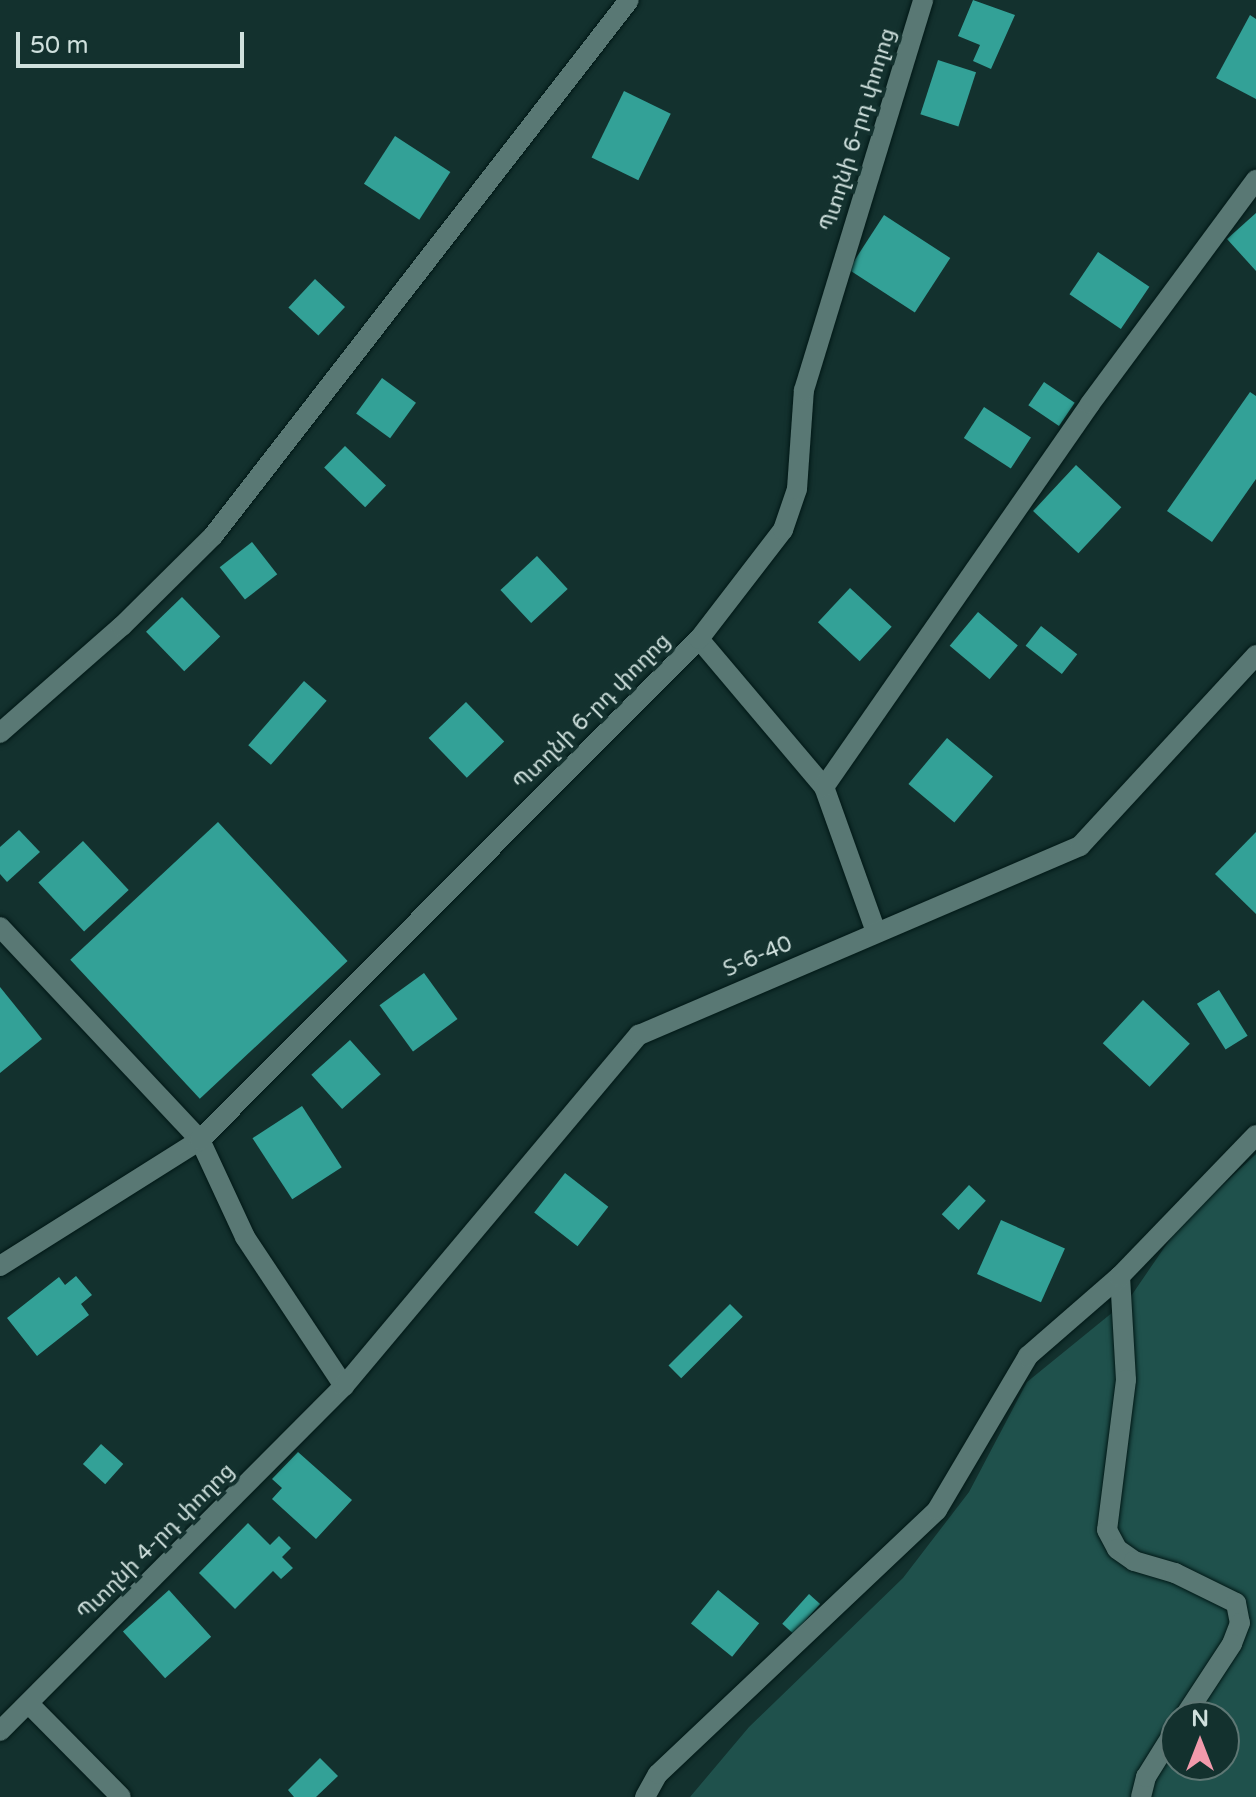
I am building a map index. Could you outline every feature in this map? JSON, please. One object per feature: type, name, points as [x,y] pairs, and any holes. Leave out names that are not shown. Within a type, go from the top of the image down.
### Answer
[{"type":"street","points":[[0,733],[122,626],[213,536],[629,0]]},
{"type":"street","name":"Պտղնի 6-րդ փողոց","points":[[0,1266],[200,1140],[699,639],[783,530],[797,489],[804,390],[923,0]]},
{"type":"street","points":[[824,787],[1090,404],[1256,180]]},
{"type":"street","points":[[699,639],[824,787],[876,932]]},
{"type":"street","name":"Տ-6-40","points":[[344,1386],[639,1035],[1080,846],[1256,655]]},
{"type":"street","points":[[0,927],[200,1140],[245,1237],[344,1386]]},
{"type":"street","points":[[645,1797],[658,1774],[937,1510],[1028,1356],[1120,1276],[1256,1135]]},
{"type":"street","points":[[1120,1276],[1126,1380],[1107,1530],[1117,1549],[1134,1561],[1175,1573],[1236,1603],[1240,1623],[1225,1657],[1195,1701]]},
{"type":"street","name":"Պտղնի 4-րդ փողոց","points":[[0,1731],[30,1705],[344,1386]]},
{"type":"street","points":[[30,1705],[121,1797]]},
{"type":"street","points":[[1141,1797],[1146,1777],[1160,1755]]},
{"type":"shaded area","points":[[1256,1154],[1256,1797],[690,1797],[749,1727],[903,1578],[969,1492],[1027,1382],[1129,1299],[1179,1226]]},
{"type":"building","points":[[973,0],[1015,15],[991,69],[973,61],[980,45],[958,36]]},
{"type":"building","points":[[1250,15],[1256,19],[1256,99],[1216,78]]},
{"type":"building","points":[[938,60],[976,72],[958,127],[920,114]]},
{"type":"building","points":[[624,91],[671,114],[638,180],[592,158]]},
{"type":"building","points":[[395,136],[450,172],[419,220],[364,184]]},
{"type":"building","points":[[1256,213],[1256,271],[1227,239]]},
{"type":"building","points":[[884,215],[950,258],[915,313],[849,270]]},
{"type":"building","points":[[1098,252],[1149,287],[1121,329],[1069,294]]},
{"type":"building","points":[[315,279],[345,307],[318,335],[288,308]]},
{"type":"building","points":[[382,378],[416,403],[390,438],[356,414]]},
{"type":"building","points":[[1044,382],[1075,403],[1059,426],[1028,405]]},
{"type":"building","points":[[1250,392],[1256,396],[1256,479],[1212,542],[1167,511]]},
{"type":"building","points":[[984,407],[1031,437],[1011,469],[964,438]]},
{"type":"building","points":[[345,446],[386,486],[365,507],[324,468]]},
{"type":"building","points":[[1076,465],[1121,507],[1078,553],[1033,511]]},
{"type":"building","points":[[252,542],[277,574],[245,600],[220,567]]},
{"type":"building","points":[[537,556],[568,589],[531,623],[500,590]]},
{"type":"building","points":[[850,588],[892,627],[860,661],[818,622]]},
{"type":"building","points":[[182,597],[220,637],[184,671],[146,632]]},
{"type":"building","points":[[978,612],[1018,645],[990,679],[950,646]]},
{"type":"building","points":[[1041,626],[1077,654],[1062,674],[1026,646]]},
{"type":"building","points":[[304,681],[327,701],[271,765],[248,745]]},
{"type":"building","points":[[466,702],[504,742],[467,778],[429,738]]},
{"type":"building","points":[[947,738],[993,777],[954,823],[908,784]]},
{"type":"building","points":[[218,822],[348,961],[200,1099],[70,960]]},
{"type":"building","points":[[19,830],[40,852],[7,882],[0,874],[0,847]]},
{"type":"building","points":[[1256,832],[1256,914],[1215,874]]},
{"type":"building","points":[[83,841],[129,890],[84,932],[38,883]]},
{"type":"building","points":[[424,973],[458,1019],[413,1051],[380,1005]]},
{"type":"building","points":[[0,987],[42,1039],[0,1073]]},
{"type":"building","points":[[1219,990],[1248,1036],[1226,1050],[1197,1004]]},
{"type":"building","points":[[1143,1000],[1190,1044],[1150,1087],[1103,1043]]},
{"type":"building","points":[[350,1040],[381,1074],[342,1109],[311,1075]]},
{"type":"building","points":[[302,1106],[342,1167],[292,1199],[253,1138]]},
{"type":"building","points":[[565,1173],[608,1207],[578,1246],[534,1212]]},
{"type":"building","points":[[969,1185],[986,1201],[959,1230],[942,1214]]},
{"type":"building","points":[[1001,1220],[1065,1248],[1041,1302],[977,1274]]},
{"type":"building","points":[[76,1276],[92,1295],[81,1304],[89,1315],[37,1356],[7,1318],[59,1277],[65,1285]]},
{"type":"building","points":[[730,1304],[743,1317],[681,1378],[668,1366]]},
{"type":"building","points":[[101,1444],[123,1464],[105,1484],[83,1464]]},
{"type":"building","points":[[298,1452],[352,1500],[316,1539],[272,1499],[282,1488],[272,1479]]},
{"type":"building","points":[[248,1523],[270,1545],[279,1536],[291,1548],[282,1557],[293,1568],[281,1579],[273,1571],[235,1609],[199,1573]]},
{"type":"building","points":[[169,1590],[211,1637],[165,1678],[123,1631]]},
{"type":"building","points":[[718,1590],[759,1623],[732,1657],[691,1623]]},
{"type":"building","points":[[809,1594],[820,1604],[793,1634],[782,1624]]},
{"type":"building","points":[[320,1758],[338,1776],[316,1797],[294,1797],[288,1790]]}]
